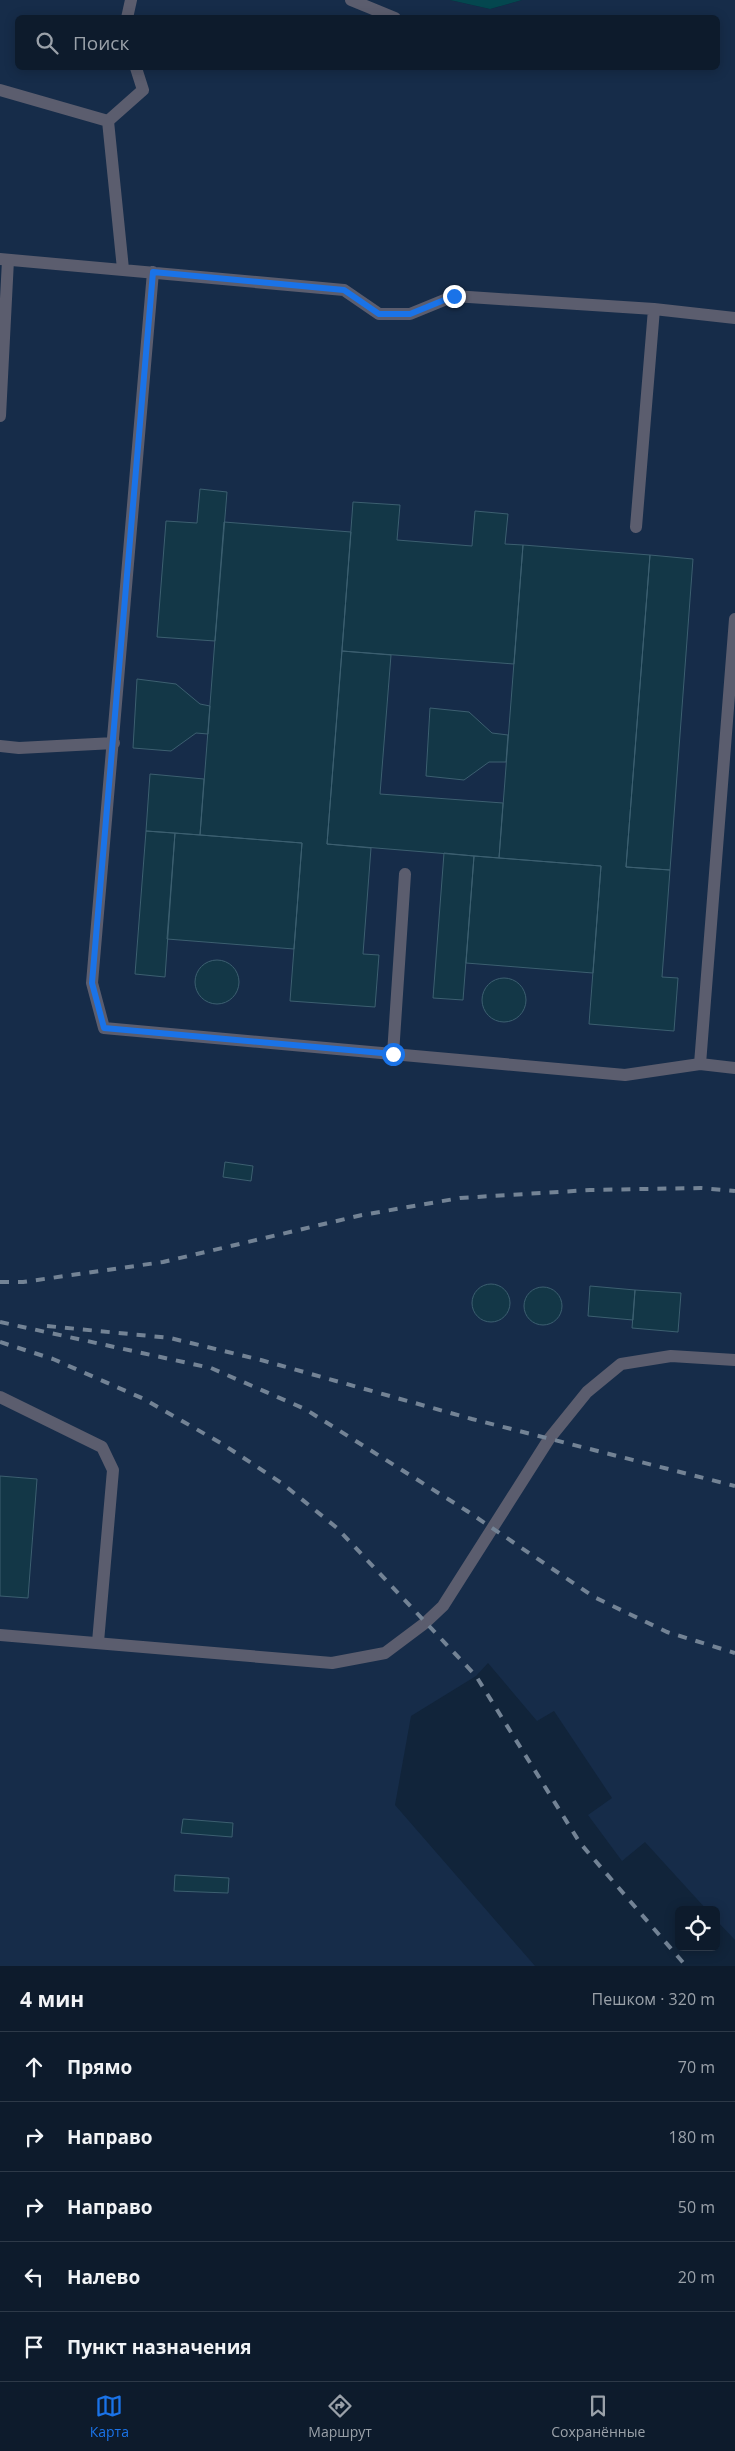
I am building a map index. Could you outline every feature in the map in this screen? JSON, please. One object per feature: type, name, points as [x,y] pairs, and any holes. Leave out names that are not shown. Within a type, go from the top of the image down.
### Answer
[{"type":"lane","points":[[128,15],[131,0]]},
{"type":"lane","points":[[351,0],[388,15]]},
{"type":"lane","points":[[108,121],[143,90],[137,70]]},
{"type":"lane","points":[[0,90],[108,121]]},
{"type":"lane","points":[[108,121],[123,269]]},
{"type":"lane","points":[[0,416],[4,260],[344,290],[379,314],[410,314],[454,296],[654,309],[735,318]]},
{"type":"lane","points":[[153,272],[92,983],[104,1028],[625,1075],[700,1064],[735,1068]]},
{"type":"lane","points":[[636,527],[654,309]]},
{"type":"lane","points":[[700,1064],[735,619]]},
{"type":"lane","points":[[0,746],[19,748],[114,743]]},
{"type":"lane","points":[[393,1054],[405,874]]},
{"type":"lane","points":[[0,1635],[332,1663],[385,1653],[426,1623],[443,1606],[549,1439],[587,1392],[621,1364],[671,1356],[735,1360]]},
{"type":"lane","points":[[0,1397],[102,1447],[113,1470],[98,1642]]},
{"type":"shaded area","points":[[0,0],[450,0],[490,9],[522,0],[735,0],[735,1940],[720,1924],[720,1906],[703,1906],[645,1842],[622,1861],[588,1815],[612,1798],[554,1711],[537,1721],[488,1663],[476,1676],[411,1716],[395,1805],[535,1966],[0,1966]]},
{"type":"shaded area","points":[[450,0],[522,0],[490,9]]},
{"type":"building","points":[[200,489],[227,492],[215,641],[157,637],[166,521],[197,523]]},
{"type":"building","points":[[353,502],[400,505],[397,540],[472,546],[475,511],[508,514],[505,544],[523,545],[514,664],[342,651]]},
{"type":"building","points":[[224,522],[351,532],[327,844],[371,848],[363,954],[379,955],[375,1007],[290,1001],[302,843],[200,835]]},
{"type":"building","points":[[523,545],[650,555],[626,867],[670,870],[662,977],[678,978],[674,1031],[589,1024],[601,866],[499,858]]},
{"type":"building","points":[[650,555],[693,559],[670,870],[626,867]]},
{"type":"building","points":[[342,651],[391,655],[380,794],[503,803],[499,858],[327,844]]},
{"type":"building","points":[[137,679],[176,684],[200,704],[210,706],[208,734],[196,733],[171,751],[133,748]]},
{"type":"building","points":[[430,708],[469,712],[492,733],[508,735],[506,762],[489,762],[464,780],[426,776]]},
{"type":"building","points":[[150,774],[204,779],[200,835],[146,831]]},
{"type":"building","points":[[146,831],[175,833],[165,977],[135,974]]},
{"type":"building","points":[[175,833],[302,843],[294,949],[167,939]]},
{"type":"building","points":[[444,853],[474,856],[463,1000],[433,998]]},
{"type":"building","points":[[474,856],[601,866],[593,973],[466,963]]},
{"type":"building","points":[[217,960],[229,964],[235,970],[239,982],[235,994],[229,1000],[217,1004],[205,1000],[199,994],[195,982],[199,970],[205,964]]},
{"type":"building","points":[[504,978],[516,982],[522,988],[526,1000],[522,1012],[516,1018],[504,1022],[492,1018],[486,1012],[482,1000],[486,988],[492,982]]},
{"type":"building","points":[[225,1162],[253,1166],[251,1181],[223,1177]]},
{"type":"building","points":[[491,1284],[504,1290],[510,1303],[504,1316],[491,1322],[478,1316],[472,1303],[478,1290]]},
{"type":"building","points":[[590,1286],[635,1290],[633,1320],[588,1316]]},
{"type":"building","points":[[543,1287],[556,1293],[562,1306],[556,1319],[543,1325],[530,1319],[524,1306],[530,1293]]},
{"type":"building","points":[[635,1290],[681,1293],[678,1332],[632,1328]]},
{"type":"building","points":[[0,1476],[37,1479],[28,1598],[0,1596]]},
{"type":"building","points":[[183,1819],[233,1823],[232,1837],[181,1833]]},
{"type":"building","points":[[175,1875],[229,1878],[228,1893],[174,1891]]},
{"type":"railway","points":[[0,1282],[23,1282],[163,1262],[362,1215],[460,1198],[590,1190],[701,1188],[735,1191]]},
{"type":"railway","points":[[0,1322],[211,1368],[305,1409],[467,1511],[594,1597],[667,1632],[735,1653]]},
{"type":"railway","points":[[47,1326],[170,1338],[261,1360],[472,1419],[735,1486]]},
{"type":"railway","points":[[0,1342],[53,1359],[144,1399],[224,1445],[283,1484],[337,1528],[476,1676],[580,1843],[686,1966]]},
{"type":"route","points":[[393,1054],[104,1028],[92,983],[153,272],[344,290],[379,314],[410,314],[454,296]]}]
